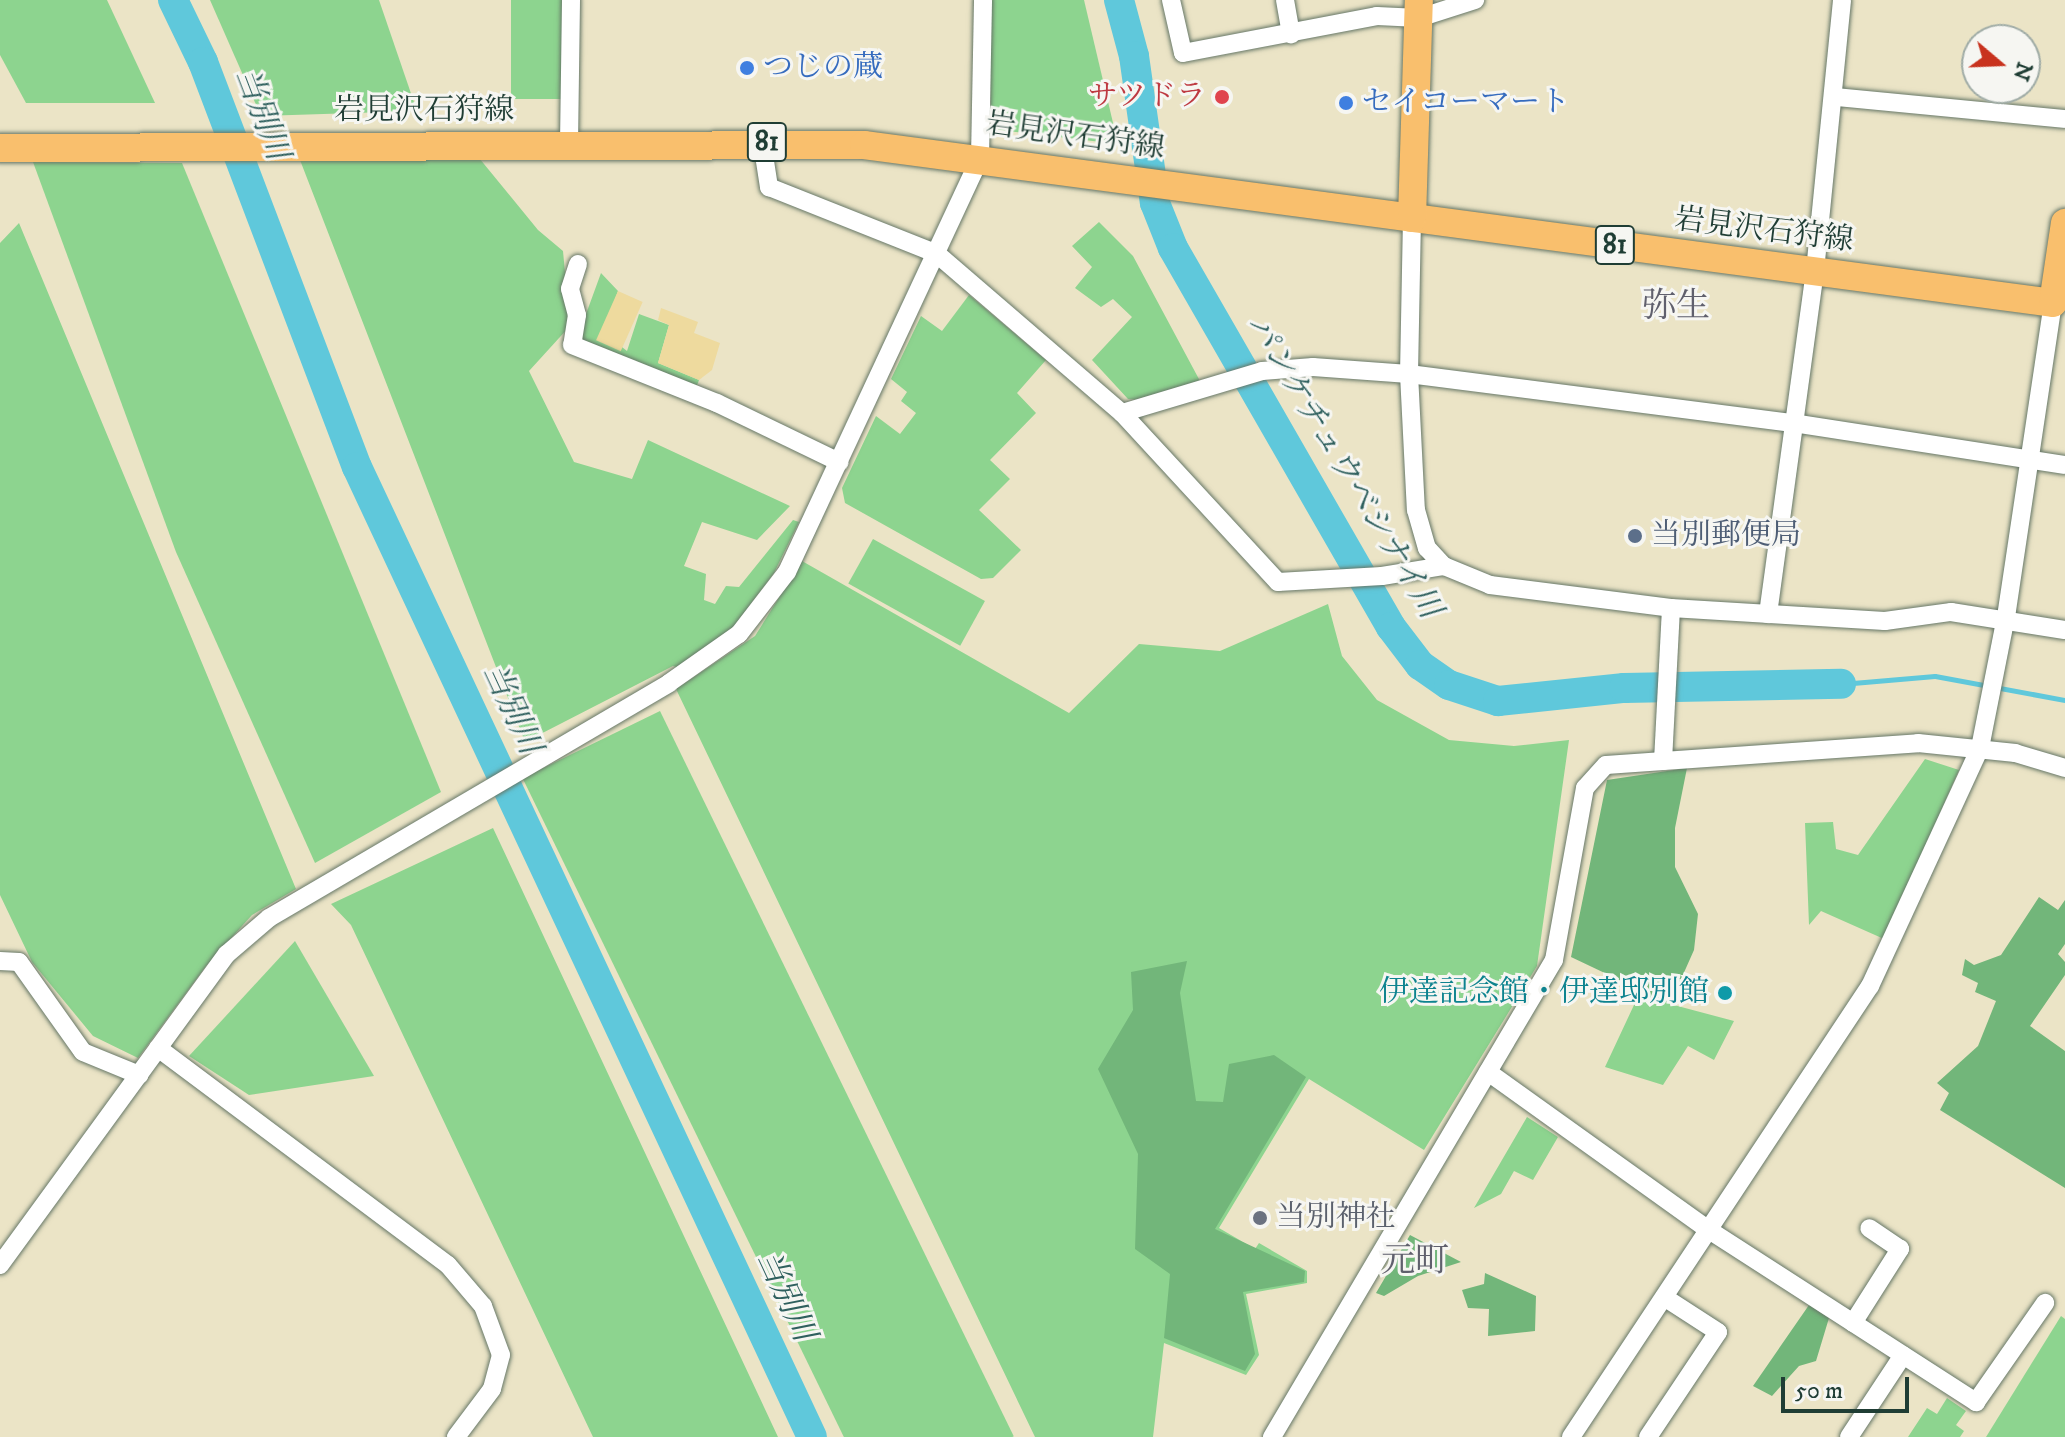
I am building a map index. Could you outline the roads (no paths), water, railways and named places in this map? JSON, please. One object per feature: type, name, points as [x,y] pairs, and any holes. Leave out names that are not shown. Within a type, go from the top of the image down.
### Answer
[{"type":"main road","points":[[1412,218],[1419,9]]},
{"type":"main road","name":"岩見沢石狩線","points":[[0,148],[762,142],[980,158],[2053,303]]},
{"type":"main road","points":[[2053,303],[2065,223]]},
{"type":"street","points":[[569,144],[571,0]]},
{"type":"street","points":[[0,1265],[227,954],[311,891],[669,683],[739,634],[758,610],[787,572],[980,158],[983,0]]},
{"type":"street","points":[[1171,0],[1183,53],[1475,0]]},
{"type":"street","points":[[1285,0],[1291,34]]},
{"type":"street","points":[[1768,614],[1836,97],[1842,0]]},
{"type":"street","points":[[1836,97],[2065,119]]},
{"type":"street","points":[[762,142],[769,187],[937,254],[1122,413],[1278,582],[1382,576],[1444,566]]},
{"type":"street","points":[[1412,218],[1409,374],[1416,510],[1427,548],[1444,566],[1490,585],[1671,608],[1885,621],[1951,612],[2006,617],[2065,630]]},
{"type":"street","points":[[578,264],[570,289],[577,315],[572,345],[717,403],[839,462]]},
{"type":"street","points":[[1571,1437],[1870,986],[1980,748],[1998,669],[2053,303]]},
{"type":"street","points":[[1122,413],[1262,371],[1313,367],[1409,374],[1793,423],[2065,465]]},
{"type":"street","points":[[1663,761],[1671,608]]},
{"type":"street","points":[[1272,1437],[1554,960],[1585,788],[1606,765],[1918,743],[1980,748],[2065,768]]},
{"type":"street","points":[[0,961],[19,962],[83,1052],[139,1075]]},
{"type":"street","points":[[158,1048],[448,1265],[483,1306],[501,1355],[492,1389],[456,1437]]},
{"type":"street","points":[[1488,1072],[1709,1230],[1976,1402],[2045,1303]]},
{"type":"street","points":[[1853,1323],[1900,1249],[1869,1228]]},
{"type":"street","points":[[1648,1437],[1718,1332],[1664,1297]]},
{"type":"street","points":[[1849,1437],[1903,1355]]},
{"type":"waterway","name":"当別川","points":[[173,0],[203,62],[357,467],[812,1437]]},
{"type":"waterway","name":"パンケチュウベシナイ川","points":[[1119,0],[1134,56],[1155,203],[1173,248],[1391,627],[1420,665],[1449,685],[1498,701],[1624,688],[1841,684]]},
{"type":"waterway","name":"パンケチュウベシナイ川","points":[[1841,684],[1935,676],[2065,700]]},
{"type":"place","name":"つじの蔵","points":[[747,68]]},
{"type":"place","name":"サツドラ","points":[[1222,97]]},
{"type":"place","name":"セイコーマート","points":[[1346,103]]},
{"type":"place","name":"当別郵便局","points":[[1635,536]]},
{"type":"place","name":"伊達記念館・伊達邸別館","points":[[1725,993]]},
{"type":"place","name":"当別神社","points":[[1260,1218]]},
{"type":"district","name":"弥生","points":[[1676,307]]},
{"type":"district","name":"元町","points":[[1415,1262]]}]
